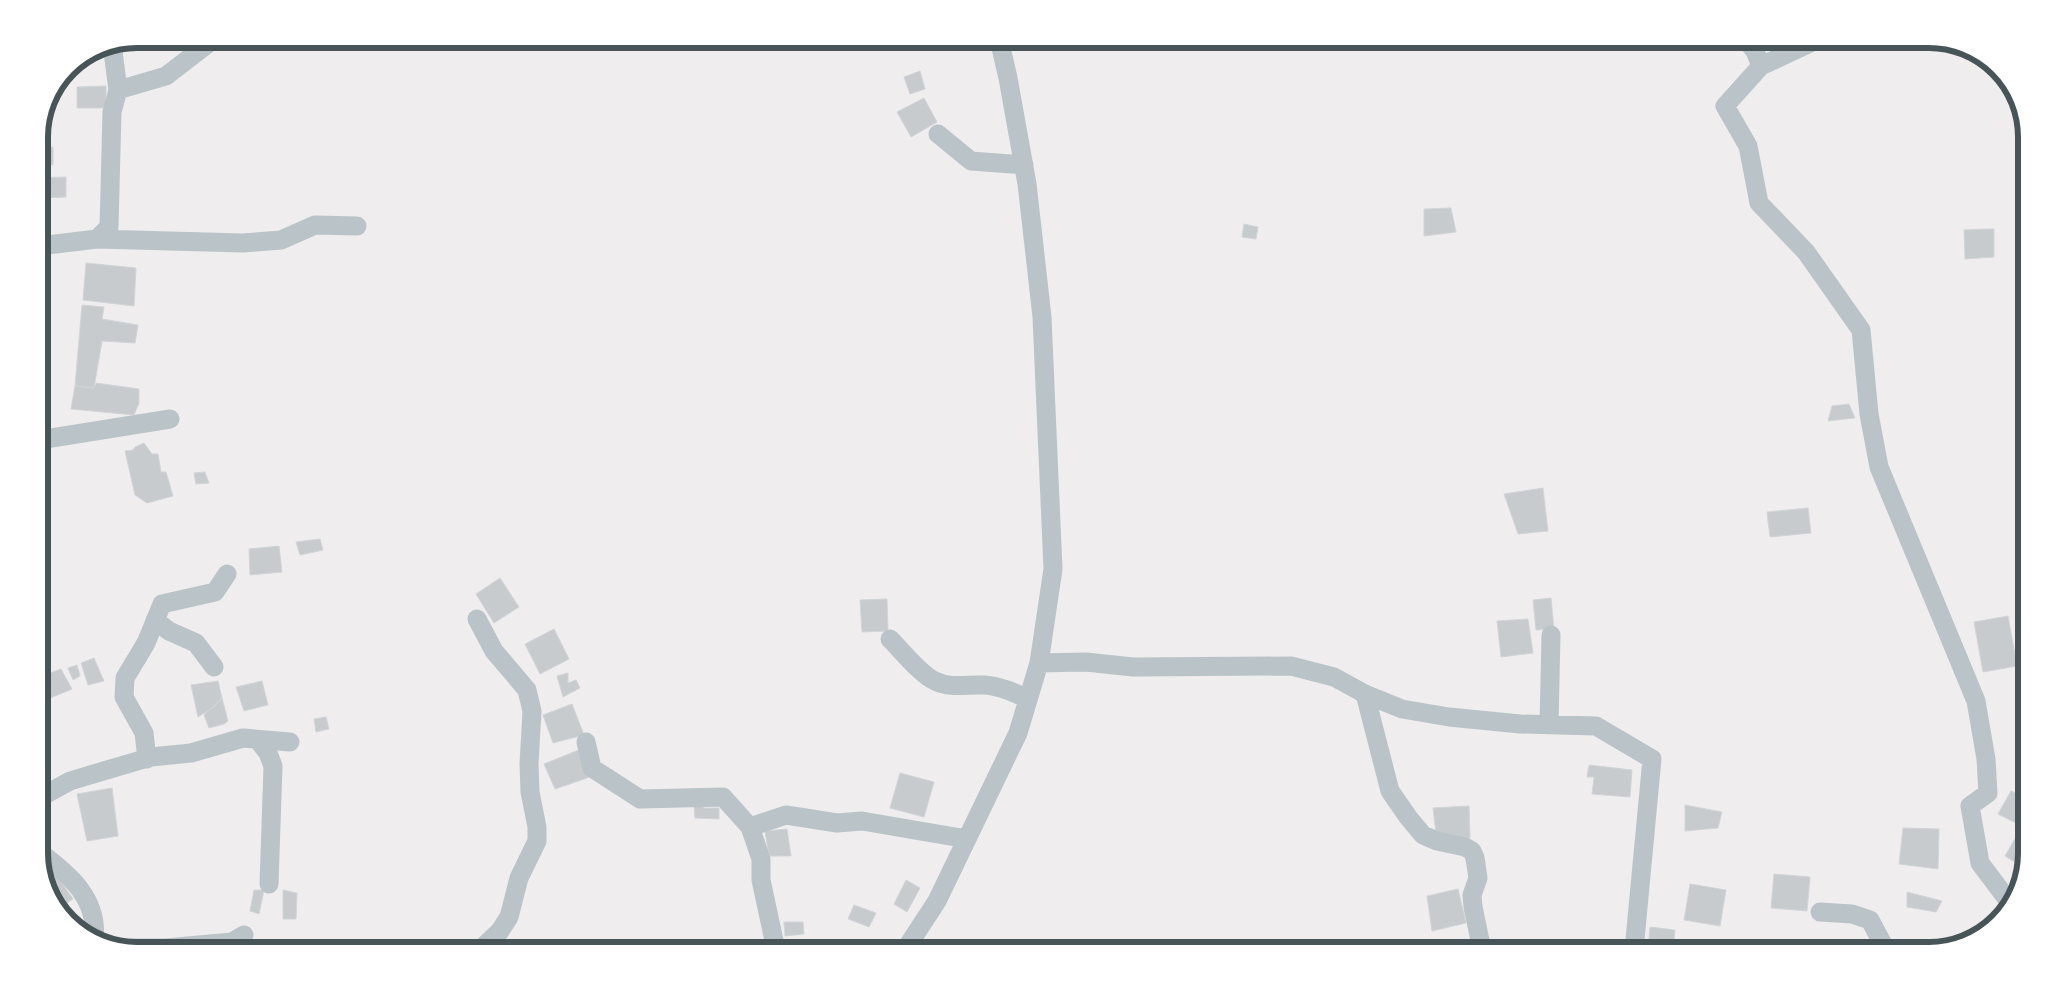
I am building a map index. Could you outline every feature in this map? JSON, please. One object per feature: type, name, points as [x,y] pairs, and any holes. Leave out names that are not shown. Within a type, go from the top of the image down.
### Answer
[{"type":"street","points":[[118,90],[166,76],[202,48]]},
{"type":"street","points":[[910,942],[937,900],[1018,733],[1039,663],[1053,569],[1042,317],[1024,165],[1001,48]]},
{"type":"street","points":[[1752,48],[1761,66]]},
{"type":"street","points":[[1800,48],[1761,66],[1725,106],[1748,146],[1759,203],[1806,252],[1861,330],[1869,414],[1880,467],[1976,701],[1986,759],[1988,793],[1970,806],[1980,863],[2006,897]]},
{"type":"street","points":[[97,238],[109,226],[112,112],[118,90],[113,51]]},
{"type":"street","points":[[938,134],[971,161],[1024,165]]},
{"type":"street","points":[[48,245],[97,238],[243,243],[281,240],[315,225],[357,226]]},
{"type":"street","points":[[48,439],[170,419]]},
{"type":"street","points":[[148,758],[144,733],[124,697],[125,678],[146,643],[162,604],[215,592],[227,574]]},
{"type":"street","points":[[477,619],[494,650],[528,690],[532,711],[529,764],[530,792],[537,826],[537,841],[519,878],[509,917],[500,931],[488,942]]},
{"type":"street","points":[[156,620],[170,630],[196,643],[214,666]]},
{"type":"street","points":[[1549,725],[1551,635]]},
{"type":"street","points":[[890,638],[935,681],[956,687],[985,685],[1004,689],[1028,699]]},
{"type":"street","points":[[1039,663],[1086,662],[1133,667],[1291,666],[1334,677],[1365,694],[1402,709],[1449,717],[1520,724],[1596,726],[1652,759],[1635,942]]},
{"type":"street","points":[[1365,694],[1390,791],[1423,835],[1437,841],[1465,847],[1472,851],[1478,878],[1472,895],[1481,942]]},
{"type":"street","points":[[48,793],[70,780],[148,758],[199,751],[243,738],[290,742]]},
{"type":"street","points":[[258,740],[268,753],[273,766],[269,884]]},
{"type":"street","points":[[586,742],[592,768],[640,799],[724,797],[750,827],[761,859],[761,880],[774,942]]},
{"type":"street","points":[[750,827],[786,815],[837,823],[862,821],[966,839]]},
{"type":"street","points":[[48,859],[73,880],[89,900],[94,931]]},
{"type":"street","points":[[1820,912],[1852,914],[1870,920],[1882,942]]},
{"type":"street","points":[[232,942],[244,935]]},
{"type":"building","points":[[920,71],[925,89],[910,94],[904,77]]},
{"type":"building","points":[[106,86],[106,108],[77,108],[77,87]]},
{"type":"building","points":[[924,98],[937,122],[911,137],[897,112]]},
{"type":"building","points":[[48,147],[53,147],[53,165],[48,165]]},
{"type":"building","points":[[66,177],[66,197],[48,198],[48,178]]},
{"type":"building","points":[[1451,208],[1456,232],[1424,236],[1424,209]]},
{"type":"building","points":[[1244,224],[1258,227],[1256,239],[1242,237]]},
{"type":"building","points":[[1994,229],[1994,257],[1965,259],[1964,230]]},
{"type":"building","points":[[86,263],[136,268],[134,306],[83,300]]},
{"type":"building","points":[[82,305],[104,307],[102,319],[138,325],[135,343],[102,341],[94,388],[75,386]]},
{"type":"building","points":[[96,383],[139,389],[139,403],[134,415],[71,409],[75,386],[94,388]]},
{"type":"building","points":[[1849,404],[1855,418],[1828,421],[1832,406]]},
{"type":"building","points":[[144,443],[152,454],[158,454],[161,472],[166,472],[173,496],[147,503],[135,495],[125,451],[133,450]]},
{"type":"building","points":[[205,472],[209,483],[196,484],[194,473]]},
{"type":"building","points":[[1543,488],[1548,531],[1518,534],[1504,494]]},
{"type":"building","points":[[1808,508],[1811,533],[1770,537],[1767,512]]},
{"type":"building","points":[[320,539],[323,550],[300,555],[296,542]]},
{"type":"building","points":[[279,546],[282,572],[250,575],[249,549]]},
{"type":"building","points":[[500,578],[519,607],[494,623],[476,594]]},
{"type":"building","points":[[1551,598],[1554,629],[1536,630],[1533,600]]},
{"type":"building","points":[[887,599],[888,631],[862,632],[860,600]]},
{"type":"building","points":[[2008,616],[2017,666],[1983,672],[1974,622]]},
{"type":"building","points":[[1528,619],[1533,653],[1501,657],[1497,621]]},
{"type":"building","points":[[554,629],[569,659],[540,674],[525,644]]},
{"type":"building","points":[[94,658],[104,681],[88,685],[81,663]]},
{"type":"building","points":[[77,665],[80,676],[73,680],[68,668]]},
{"type":"building","points":[[61,669],[72,689],[48,699],[48,674]]},
{"type":"building","points":[[568,673],[568,683],[576,680],[580,688],[563,697],[557,676]]},
{"type":"building","points":[[218,681],[222,698],[214,707],[198,717],[191,685]]},
{"type":"building","points":[[262,681],[268,705],[244,711],[236,687]]},
{"type":"building","points":[[222,698],[228,721],[209,728],[204,715]]},
{"type":"building","points":[[572,704],[584,735],[553,743],[543,715]]},
{"type":"building","points":[[326,717],[329,729],[316,732],[314,719]]},
{"type":"building","points":[[581,749],[590,777],[555,789],[544,764]]},
{"type":"building","points":[[1589,765],[1632,770],[1630,797],[1592,794],[1594,777],[1587,777]]},
{"type":"building","points":[[900,773],[934,782],[924,817],[890,808]]},
{"type":"building","points":[[112,788],[118,836],[87,841],[77,794]]},
{"type":"building","points":[[2011,791],[2018,794],[2018,824],[1998,814]]},
{"type":"building","points":[[694,804],[704,804],[703,808],[719,808],[719,819],[695,818]]},
{"type":"building","points":[[1685,805],[1722,812],[1718,828],[1685,831]]},
{"type":"building","points":[[1469,806],[1470,838],[1437,841],[1433,808]]},
{"type":"building","points":[[1903,828],[1939,829],[1938,869],[1899,864]]},
{"type":"building","points":[[787,829],[791,856],[769,856],[765,831]]},
{"type":"building","points":[[2016,837],[2018,838],[2017,863],[2005,856]]},
{"type":"building","points":[[1774,874],[1810,877],[1807,911],[1771,908]]},
{"type":"building","points":[[57,876],[73,899],[64,905],[59,897],[52,879]]},
{"type":"building","points":[[906,880],[920,888],[907,912],[894,904]]},
{"type":"building","points":[[1690,884],[1726,890],[1720,926],[1684,920]]},
{"type":"building","points":[[1458,889],[1466,923],[1432,931],[1427,896]]},
{"type":"building","points":[[254,890],[264,890],[259,914],[250,911]]},
{"type":"building","points":[[283,890],[297,893],[296,919],[283,919]]},
{"type":"building","points":[[1907,892],[1942,901],[1936,912],[1907,907]]},
{"type":"building","points":[[854,905],[876,913],[869,927],[848,919]]},
{"type":"building","points":[[784,922],[803,922],[804,934],[785,936]]},
{"type":"building","points":[[1650,927],[1675,930],[1674,942],[1649,942]]}]
